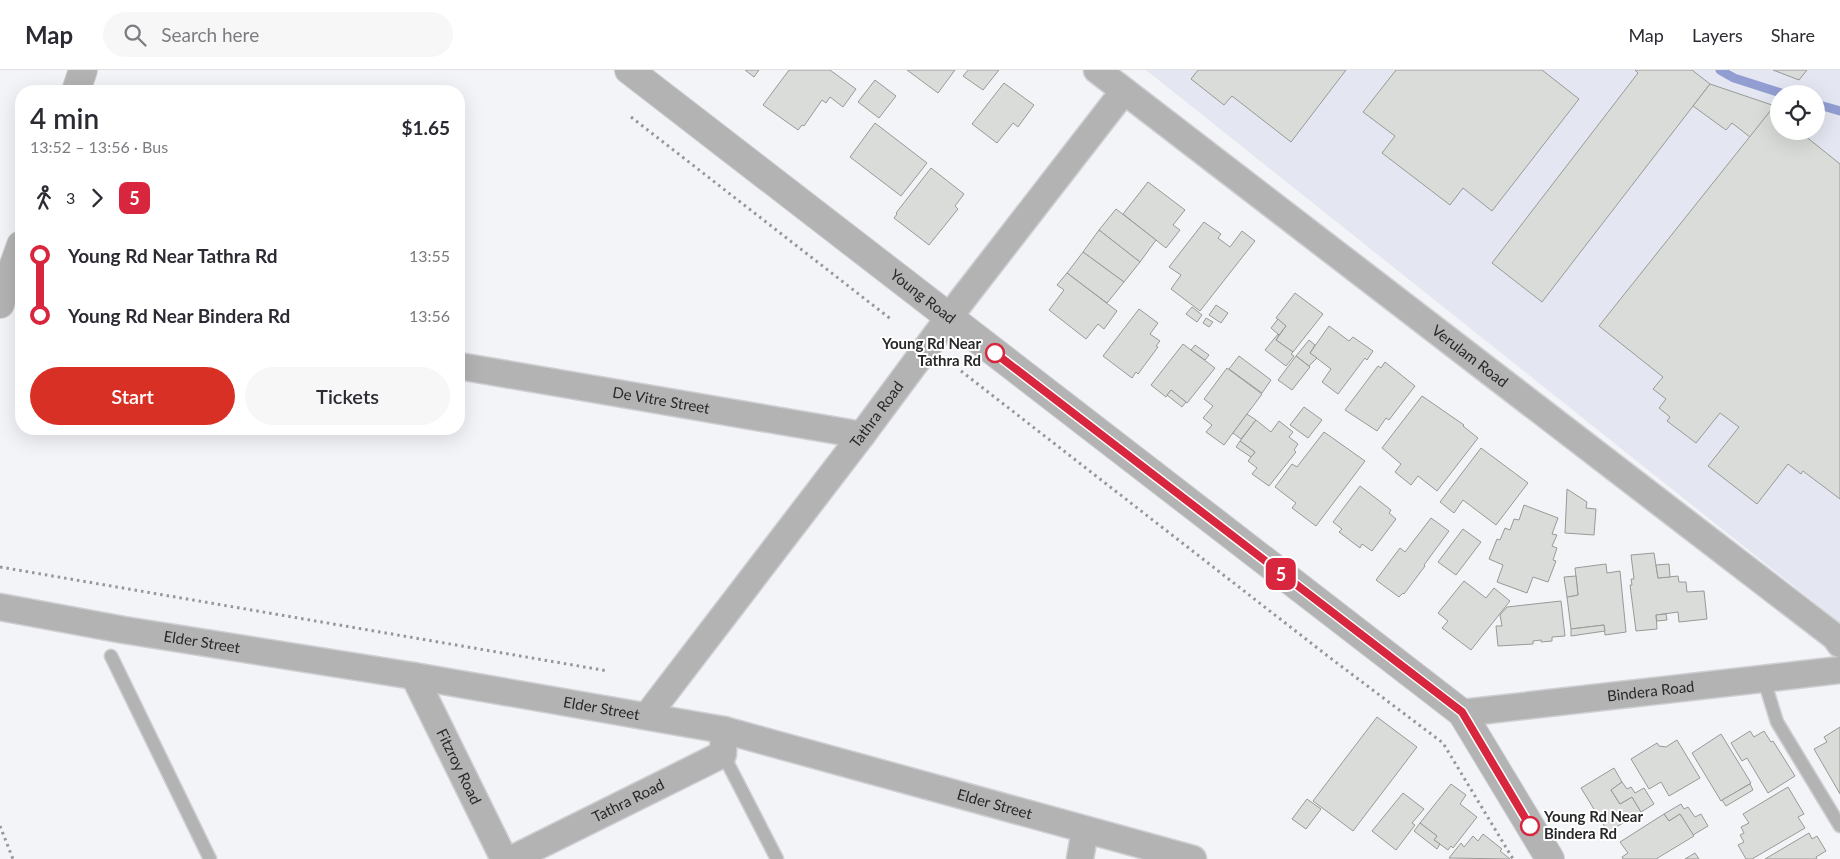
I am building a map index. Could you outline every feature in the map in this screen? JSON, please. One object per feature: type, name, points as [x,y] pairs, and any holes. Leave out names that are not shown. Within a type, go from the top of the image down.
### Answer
[{"type":"street","points":[[78,85],[83,70]]},
{"type":"street","name":"Verulam Road","points":[[1097,70],[1835,637],[1840,644]]},
{"type":"street","name":"Young Road","points":[[627,71],[1462,712],[1550,859]]},
{"type":"street","name":"Tathra Road","points":[[647,716],[862,435],[949,317],[1124,91]]},
{"type":"street","points":[[7,292],[15,265]]},
{"type":"street","name":"De Vitre Street","points":[[465,367],[862,435]]},
{"type":"street","name":"Elder Street","points":[[0,606],[124,630],[414,676],[647,716],[724,742],[1084,830],[1193,859]]},
{"type":"street","name":"Bindera Road","points":[[1462,712],[1764,680],[1840,670]]},
{"type":"street","name":"Fitzroy Road","points":[[414,676],[504,859]]},
{"type":"street","name":"Tathra Road","points":[[512,859],[724,742]]},
{"type":"street","points":[[1080,859],[1084,830]]},
{"type":"lane","points":[[112,656],[210,859]]},
{"type":"lane","points":[[1764,680],[1777,722],[1840,826]]},
{"type":"lane","points":[[724,742],[777,859]]},
{"type":"path","points":[[631,117],[892,320]]},
{"type":"path","points":[[961,371],[1329,657],[1443,743],[1513,859]]},
{"type":"path","points":[[0,567],[608,671]]},
{"type":"path","points":[[0,826],[13,859]]},
{"type":"shaded area","points":[[1146,70],[1840,70],[1840,623]]},
{"type":"building","points":[[745,70],[759,70],[754,77]]},
{"type":"building","points":[[789,70],[830,70],[856,89],[843,107],[830,97],[826,103],[822,100],[804,126],[802,125],[798,130],[763,105]]},
{"type":"building","points":[[907,70],[955,70],[938,93]]},
{"type":"building","points":[[968,70],[999,70],[983,90],[963,76]]},
{"type":"building","points":[[1198,70],[1346,70],[1291,142],[1232,96],[1224,105],[1191,79]]},
{"type":"building","points":[[1396,70],[1542,70],[1579,99],[1492,211],[1463,188],[1450,205],[1382,153],[1395,136],[1363,112]]},
{"type":"building","points":[[1635,70],[1692,70],[1710,84],[1542,302],[1492,263],[1638,73]]},
{"type":"building","points":[[1773,70],[1807,70],[1799,80]]},
{"type":"building","points":[[875,80],[896,96],[879,118],[858,102]]},
{"type":"building","points":[[1004,83],[1034,105],[1018,127],[1013,123],[997,143],[972,124]]},
{"type":"building","points":[[1710,84],[1770,104],[1770,112],[1750,137],[1732,123],[1726,130],[1693,106]]},
{"type":"building","points":[[1770,111],[1770,140],[1810,140],[1840,164],[1840,499],[1803,471],[1801,474],[1788,464],[1757,504],[1708,466],[1739,427],[1720,413],[1696,443],[1667,421],[1670,417],[1659,408],[1666,399],[1653,389],[1663,377],[1599,326]]},
{"type":"building","points":[[875,123],[927,163],[901,196],[850,157]]},
{"type":"building","points":[[931,168],[964,194],[955,206],[958,209],[929,245],[894,218]]},
{"type":"building","points":[[1148,182],[1185,210],[1173,225],[1180,230],[1166,248],[1123,214]]},
{"type":"building","points":[[1116,209],[1156,240],[1140,262],[1099,230]]},
{"type":"building","points":[[1204,222],[1221,234],[1218,238],[1230,247],[1242,231],[1255,241],[1200,311],[1171,289],[1181,275],[1169,267]]},
{"type":"building","points":[[1099,230],[1140,262],[1124,282],[1083,252]]},
{"type":"building","points":[[1083,252],[1124,282],[1107,303],[1067,273]]},
{"type":"building","points":[[1067,273],[1117,311],[1104,329],[1098,324],[1086,339],[1049,310],[1064,290],[1057,285]]},
{"type":"building","points":[[1295,293],[1323,314],[1293,352],[1276,340],[1286,326],[1276,318]]},
{"type":"building","points":[[1216,305],[1228,313],[1221,323],[1209,315]]},
{"type":"building","points":[[1192,307],[1202,315],[1197,322],[1186,314]]},
{"type":"building","points":[[1139,309],[1158,323],[1150,334],[1160,341],[1156,346],[1158,347],[1138,374],[1136,372],[1132,378],[1103,356]]},
{"type":"building","points":[[1206,318],[1213,322],[1209,327],[1203,323]]},
{"type":"building","points":[[1278,319],[1286,326],[1279,335],[1271,328]]},
{"type":"building","points":[[1329,326],[1349,341],[1353,337],[1373,351],[1367,360],[1365,358],[1338,394],[1322,382],[1331,369],[1310,353]]},
{"type":"building","points":[[1278,334],[1276,340],[1293,352],[1291,354],[1294,356],[1286,366],[1265,350]]},
{"type":"building","points":[[1309,340],[1315,345],[1310,353],[1317,358],[1309,366],[1296,356]]},
{"type":"building","points":[[1183,344],[1215,368],[1187,403],[1171,390],[1166,397],[1151,385]]},
{"type":"building","points":[[1195,345],[1209,355],[1205,360],[1191,350]]},
{"type":"building","points":[[1239,356],[1271,380],[1262,393],[1229,369]]},
{"type":"building","points":[[1296,356],[1310,367],[1292,390],[1278,380]]},
{"type":"building","points":[[1385,362],[1415,386],[1389,420],[1386,418],[1377,431],[1345,410],[1378,366],[1381,368]]},
{"type":"building","points":[[1227,368],[1262,394],[1224,445],[1206,432],[1212,425],[1203,418],[1213,406],[1204,399]]},
{"type":"building","points":[[1171,390],[1186,402],[1182,407],[1167,395]]},
{"type":"building","points":[[1422,396],[1464,425],[1478,438],[1437,491],[1418,476],[1411,485],[1395,472],[1401,464],[1382,448]]},
{"type":"building","points":[[1304,407],[1322,420],[1308,438],[1290,425]]},
{"type":"building","points":[[1247,414],[1256,420],[1241,439],[1233,433]]},
{"type":"building","points":[[1256,420],[1271,432],[1279,421],[1293,432],[1289,437],[1298,444],[1294,450],[1296,452],[1269,486],[1252,474],[1257,468],[1248,461],[1255,452],[1240,441]]},
{"type":"building","points":[[1324,432],[1365,461],[1316,526],[1292,508],[1296,503],[1275,487],[1292,464],[1297,467]]},
{"type":"building","points":[[1240,441],[1255,452],[1251,457],[1236,447]]},
{"type":"building","points":[[1481,448],[1528,483],[1496,525],[1463,500],[1454,513],[1440,502]]},
{"type":"building","points":[[1360,486],[1391,510],[1389,513],[1396,519],[1372,551],[1362,544],[1360,548],[1339,532],[1342,529],[1333,522]]},
{"type":"building","points":[[1567,489],[1587,502],[1586,508],[1596,509],[1594,535],[1565,533]]},
{"type":"building","points":[[1524,505],[1558,518],[1552,534],[1557,535],[1552,546],[1557,548],[1553,560],[1556,561],[1548,582],[1533,577],[1527,593],[1497,582],[1503,565],[1489,559],[1497,539],[1500,540],[1505,528],[1510,530],[1514,519],[1519,520]]},
{"type":"building","points":[[1431,518],[1449,531],[1404,594],[1399,597],[1376,580],[1400,548],[1405,552]]},
{"type":"building","points":[[1463,529],[1481,542],[1456,575],[1438,562]]},
{"type":"building","points":[[1654,553],[1658,578],[1678,576],[1679,582],[1686,582],[1687,592],[1704,591],[1707,619],[1679,622],[1678,612],[1656,615],[1657,629],[1636,631],[1630,585],[1632,585],[1631,579],[1634,579],[1631,555]]},
{"type":"building","points":[[1606,564],[1607,573],[1620,571],[1626,632],[1605,635],[1604,625],[1571,629],[1567,597],[1578,595],[1575,568]]},
{"type":"building","points":[[1669,564],[1670,577],[1658,578],[1656,565]]},
{"type":"building","points":[[1576,576],[1578,595],[1567,597],[1564,577]]},
{"type":"building","points":[[1464,581],[1486,598],[1494,588],[1510,601],[1471,650],[1442,628],[1448,621],[1438,613]]},
{"type":"building","points":[[1561,601],[1565,636],[1552,637],[1552,641],[1533,641],[1533,644],[1498,646],[1496,626],[1502,626],[1500,615],[1507,607]]},
{"type":"building","points":[[1666,614],[1667,620],[1657,621],[1656,615]]},
{"type":"building","points":[[1604,625],[1605,631],[1571,636],[1571,629]]},
{"type":"building","points":[[1377,717],[1417,747],[1353,831],[1313,801]]},
{"type":"building","points":[[1840,727],[1840,794],[1814,749],[1827,742],[1824,737]]},
{"type":"building","points":[[1750,731],[1754,737],[1764,731],[1771,742],[1773,741],[1795,776],[1768,793],[1747,758],[1742,761],[1731,743]]},
{"type":"building","points":[[1721,734],[1751,783],[1721,801],[1692,753]]},
{"type":"building","points":[[1677,740],[1700,778],[1669,796],[1661,782],[1649,789],[1631,759],[1657,743],[1659,746],[1666,747]]},
{"type":"building","points":[[1614,768],[1622,782],[1611,790],[1620,804],[1632,797],[1641,812],[1608,832],[1581,788]]},
{"type":"building","points":[[1622,782],[1627,789],[1631,787],[1635,793],[1644,788],[1654,804],[1641,812],[1632,797],[1620,804],[1611,790]]},
{"type":"building","points":[[1451,784],[1466,795],[1460,804],[1477,817],[1453,848],[1451,846],[1448,850],[1434,840],[1437,836],[1420,823]]},
{"type":"building","points":[[1750,784],[1753,790],[1726,806],[1722,800]]},
{"type":"building","points":[[1788,787],[1804,814],[1798,817],[1805,828],[1752,859],[1746,859],[1738,845],[1744,842],[1740,835],[1744,833],[1741,827],[1749,823],[1743,814]]},
{"type":"building","points":[[1403,793],[1424,809],[1412,823],[1415,825],[1396,850],[1372,831]]},
{"type":"building","points":[[1307,799],[1321,809],[1306,829],[1292,819]]},
{"type":"building","points":[[1681,804],[1684,809],[1688,807],[1695,817],[1701,814],[1708,826],[1693,835],[1680,814],[1669,821],[1664,814]]},
{"type":"building","points":[[1664,814],[1669,821],[1680,814],[1694,836],[1656,859],[1623,859],[1622,857],[1628,853],[1620,842]]},
{"type":"building","points":[[1420,823],[1437,836],[1434,840],[1440,844],[1437,849],[1414,831]]},
{"type":"building","points":[[1809,833],[1812,839],[1817,836],[1826,851],[1816,857],[1817,859],[1765,859]]},
{"type":"building","points":[[1483,834],[1502,849],[1500,851],[1510,859],[1449,858],[1461,843],[1464,847],[1473,836],[1478,841]]},
{"type":"building","points":[[1695,853],[1699,859],[1685,859]]},
{"type":"waterway","points":[[1720,70],[1734,78],[1770,90]]},
{"type":"waterway","points":[[1825,107],[1840,111]]},
{"type":"bus line","name":"5","points":[[995,353],[1462,712],[1530,826]]},
{"type":"place","name":"Young Rd Near Tathra Rd","points":[[995,353]]},
{"type":"place","name":"Young Rd Near Bindera Rd","points":[[1530,826]]}]
